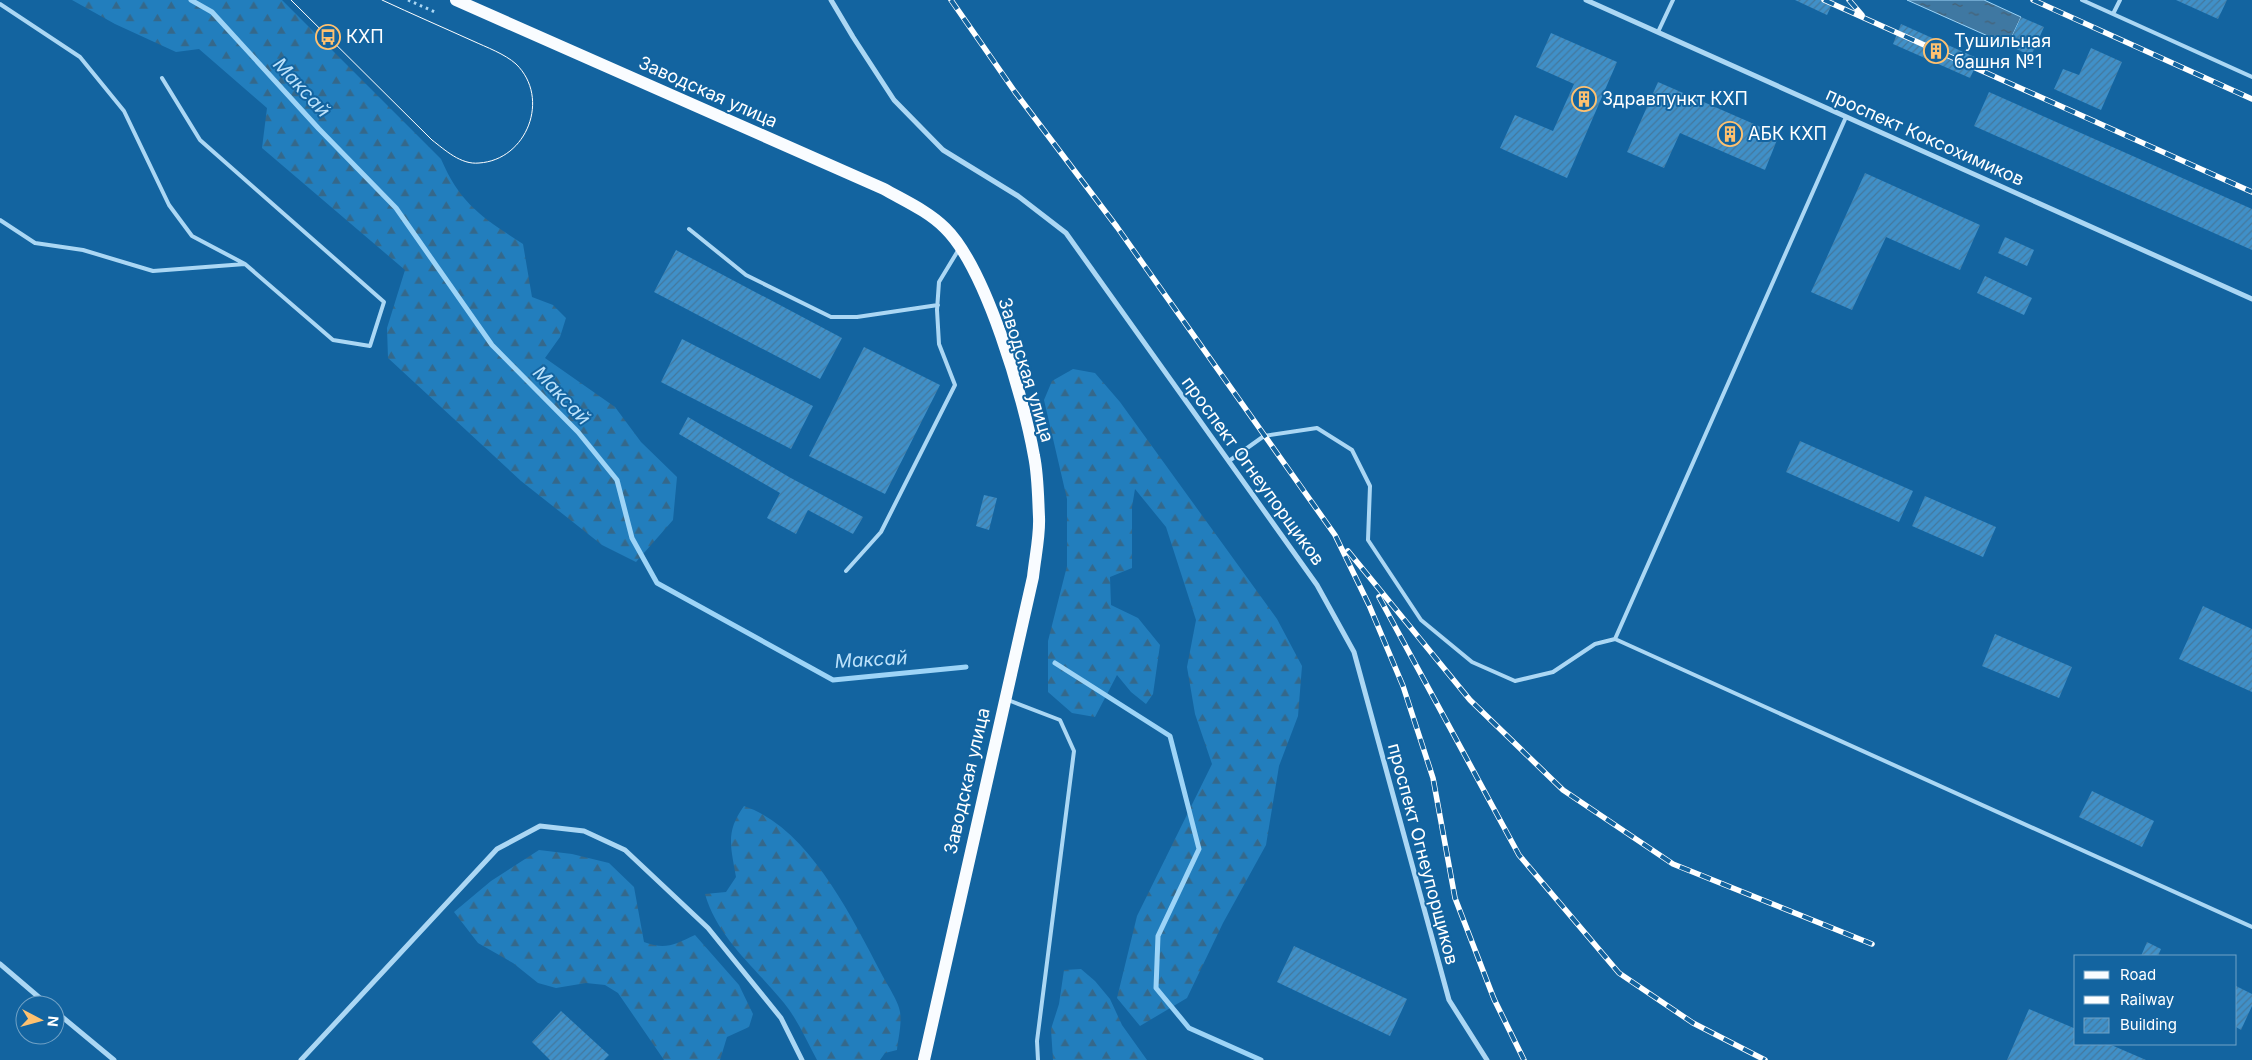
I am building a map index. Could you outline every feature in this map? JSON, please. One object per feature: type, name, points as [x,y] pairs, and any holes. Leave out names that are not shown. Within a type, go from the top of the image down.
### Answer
[{"type":"main road","name":"Заводская улица","points":[[456,0],[884,189],[925,212],[945,228],[960,248],[993,313],[1014,379],[1034,456],[1040,519],[1032,577],[946,952],[924,1060]]},
{"type":"street","name":"проспект Огнеупорщиков","points":[[831,0],[894,100],[943,150],[1018,196],[1066,233],[1317,584],[1354,652],[1449,1000],[1487,1060]]},
{"type":"street","name":"проспект Коксохимиков","points":[[1586,0],[2252,299]]},
{"type":"street","points":[[300,1060],[497,849],[540,826],[584,831],[625,850],[708,928],[781,1018],[802,1060]]},
{"type":"street","points":[[0,964],[36,995]]},
{"type":"street","points":[[65,1019],[114,1060]]},
{"type":"lane","points":[[1658,32],[1673,0]]},
{"type":"lane","points":[[2082,0],[2252,77]]},
{"type":"lane","points":[[2113,14],[2120,0]]},
{"type":"lane","points":[[0,4],[80,57],[124,111],[169,206],[192,236],[245,264],[333,340],[370,346],[384,302],[200,140],[162,78]]},
{"type":"lane","points":[[1615,639],[1846,117]]},
{"type":"lane","points":[[0,220],[35,243],[83,250],[153,271],[245,264]]},
{"type":"lane","points":[[689,229],[746,275],[831,317],[857,317],[938,305]]},
{"type":"lane","points":[[846,571],[881,532],[955,385],[939,344],[938,305],[939,282],[960,248]]},
{"type":"lane","points":[[1229,461],[1264,436],[1317,428],[1352,450],[1370,486],[1368,540],[1421,620],[1472,662],[1515,682],[1553,672],[1595,644],[1615,639],[2252,927]]},
{"type":"lane","points":[[1004,698],[1060,720],[1074,751],[1037,1041],[1038,1060]]},
{"type":"path","points":[[408,0],[435,12]]},
{"type":"green space","points":[[72,0],[282,0],[441,159],[456,188],[474,209],[523,244],[532,297],[553,305],[566,318],[560,337],[545,358],[615,407],[641,442],[677,477],[673,520],[636,562],[602,545],[521,481],[388,358],[387,328],[405,270],[262,148],[267,108],[199,49],[176,52],[115,24]]},
{"type":"green space","points":[[1073,369],[1095,373],[1120,402],[1277,619],[1302,666],[1298,716],[1279,766],[1266,845],[1223,923],[1187,998],[1140,1026],[1117,998],[1137,916],[1212,764],[1195,714],[1187,667],[1196,620],[1166,527],[1135,489],[1132,507],[1132,568],[1110,577],[1111,605],[1138,618],[1160,645],[1153,694],[1146,704],[1131,692],[1117,675],[1095,717],[1072,713],[1048,692],[1048,641],[1067,566],[1067,499],[1044,400],[1052,381]]},
{"type":"green space","points":[[744,806],[767,817],[788,833],[825,875],[855,924],[892,992],[899,1008],[900,1017],[897,1050],[885,1053],[880,1060],[817,1060],[789,1010],[728,939],[719,925],[705,894],[726,892],[736,877],[731,840],[734,824]]},
{"type":"green space","points":[[539,850],[572,854],[609,863],[634,887],[644,942],[664,946],[695,935],[739,985],[753,1014],[749,1027],[727,1037],[720,1060],[664,1060],[618,993],[605,985],[586,983],[556,988],[538,983],[513,963],[478,943],[454,912],[491,881]]},
{"type":"green space","points":[[1081,969],[1095,981],[1110,999],[1122,1025],[1147,1060],[1053,1060],[1051,1029],[1059,1004],[1064,970]]},
{"type":"water","points":[[1907,0],[1984,0],[2021,17],[2008,45]]},
{"type":"building","points":[[1795,0],[1834,0],[1827,15]]},
{"type":"building","points":[[2176,0],[2227,0],[2218,19]]},
{"type":"building","points":[[2021,17],[2044,27],[2031,56],[2008,45]]},
{"type":"building","name":"Тушильная башня №1","points":[[1901,24],[1979,59],[1970,78],[1893,44]]},
{"type":"building","name":"Здравпункт КХП","points":[[1551,33],[1617,62],[1567,178],[1500,148],[1515,115],[1553,131],[1574,84],[1536,67]]},
{"type":"building","points":[[2091,48],[2122,62],[2101,110],[2054,89],[2063,69],[2079,75]]},
{"type":"building","points":[[1658,82],[1779,135],[1765,170],[1680,133],[1664,168],[1627,152]]},
{"type":"building","points":[[1989,92],[2252,209],[2252,250],[1974,126]]},
{"type":"building","points":[[1865,173],[1980,225],[1960,270],[1886,237],[1852,310],[1811,292]]},
{"type":"building","points":[[2005,237],[2034,250],[2027,266],[1998,253]]},
{"type":"building","points":[[676,250],[842,338],[820,379],[654,292]]},
{"type":"building","points":[[1985,276],[2032,298],[2024,315],[1977,293]]},
{"type":"building","points":[[682,339],[813,406],[791,449],[661,382]]},
{"type":"building","points":[[864,347],[940,385],[885,494],[809,456]]},
{"type":"building","points":[[688,417],[789,477],[863,517],[853,534],[808,510],[796,534],[767,518],[780,493],[679,434]]},
{"type":"building","points":[[1800,441],[1913,491],[1899,522],[1786,472]]},
{"type":"building","points":[[984,495],[997,498],[989,530],[976,526]]},
{"type":"building","points":[[1925,496],[1996,527],[1983,557],[1912,526]]},
{"type":"building","points":[[2203,606],[2252,629],[2252,692],[2179,659]]},
{"type":"building","points":[[1995,634],[2072,667],[2059,698],[1982,666]]},
{"type":"building","points":[[2092,791],[2154,821],[2142,847],[2079,817]]},
{"type":"building","points":[[2147,942],[2161,949],[2158,955],[2141,955]]},
{"type":"building","points":[[1294,946],[1407,999],[1390,1036],[1277,982]]},
{"type":"building","points":[[2237,986],[2252,994],[2252,1006],[2241,1030],[2237,1028]]},
{"type":"building","points":[[2029,1009],[2074,1028],[2074,1045],[2111,1045],[2146,1060],[2007,1060]]},
{"type":"building","points":[[561,1011],[609,1055],[604,1060],[550,1060],[532,1042]]},
{"type":"waterway","name":"Максай","points":[[191,0],[212,12],[319,129],[396,208],[492,345],[578,432],[617,480],[632,538],[657,583],[833,680],[966,667]]},
{"type":"waterway","name":"Максай","points":[[1055,663],[1170,736],[1199,849],[1158,936],[1156,988],[1189,1028],[1261,1060]]},
{"type":"tram line","points":[[291,0],[432,140],[448,152],[466,162],[479,163],[496,159],[510,151],[521,139],[529,125],[532,109],[532,93],[526,78],[516,64],[495,51],[382,0]]},
{"type":"railway","points":[[951,0],[1015,92],[1117,227],[1335,535],[1369,605],[1403,686],[1433,778],[1455,898],[1494,999],[1524,1060]]},
{"type":"railway","points":[[1824,0],[2252,192]]},
{"type":"railway","points":[[1849,0],[1862,15]]},
{"type":"railway","points":[[2033,0],[2252,99]]},
{"type":"railway","points":[[1348,551],[1470,700],[1563,790],[1673,864],[1872,944]]},
{"type":"railway","points":[[1379,597],[1519,855],[1619,973],[1693,1023],[1765,1060]]},
{"type":"place","name":"КХП","points":[[328,37]]},
{"type":"place","name":"Тушильная башня №1","points":[[1936,51]]},
{"type":"place","name":"Здравпункт КХП","points":[[1584,99]]},
{"type":"place","name":"АБК КХП","points":[[1730,134]]}]
